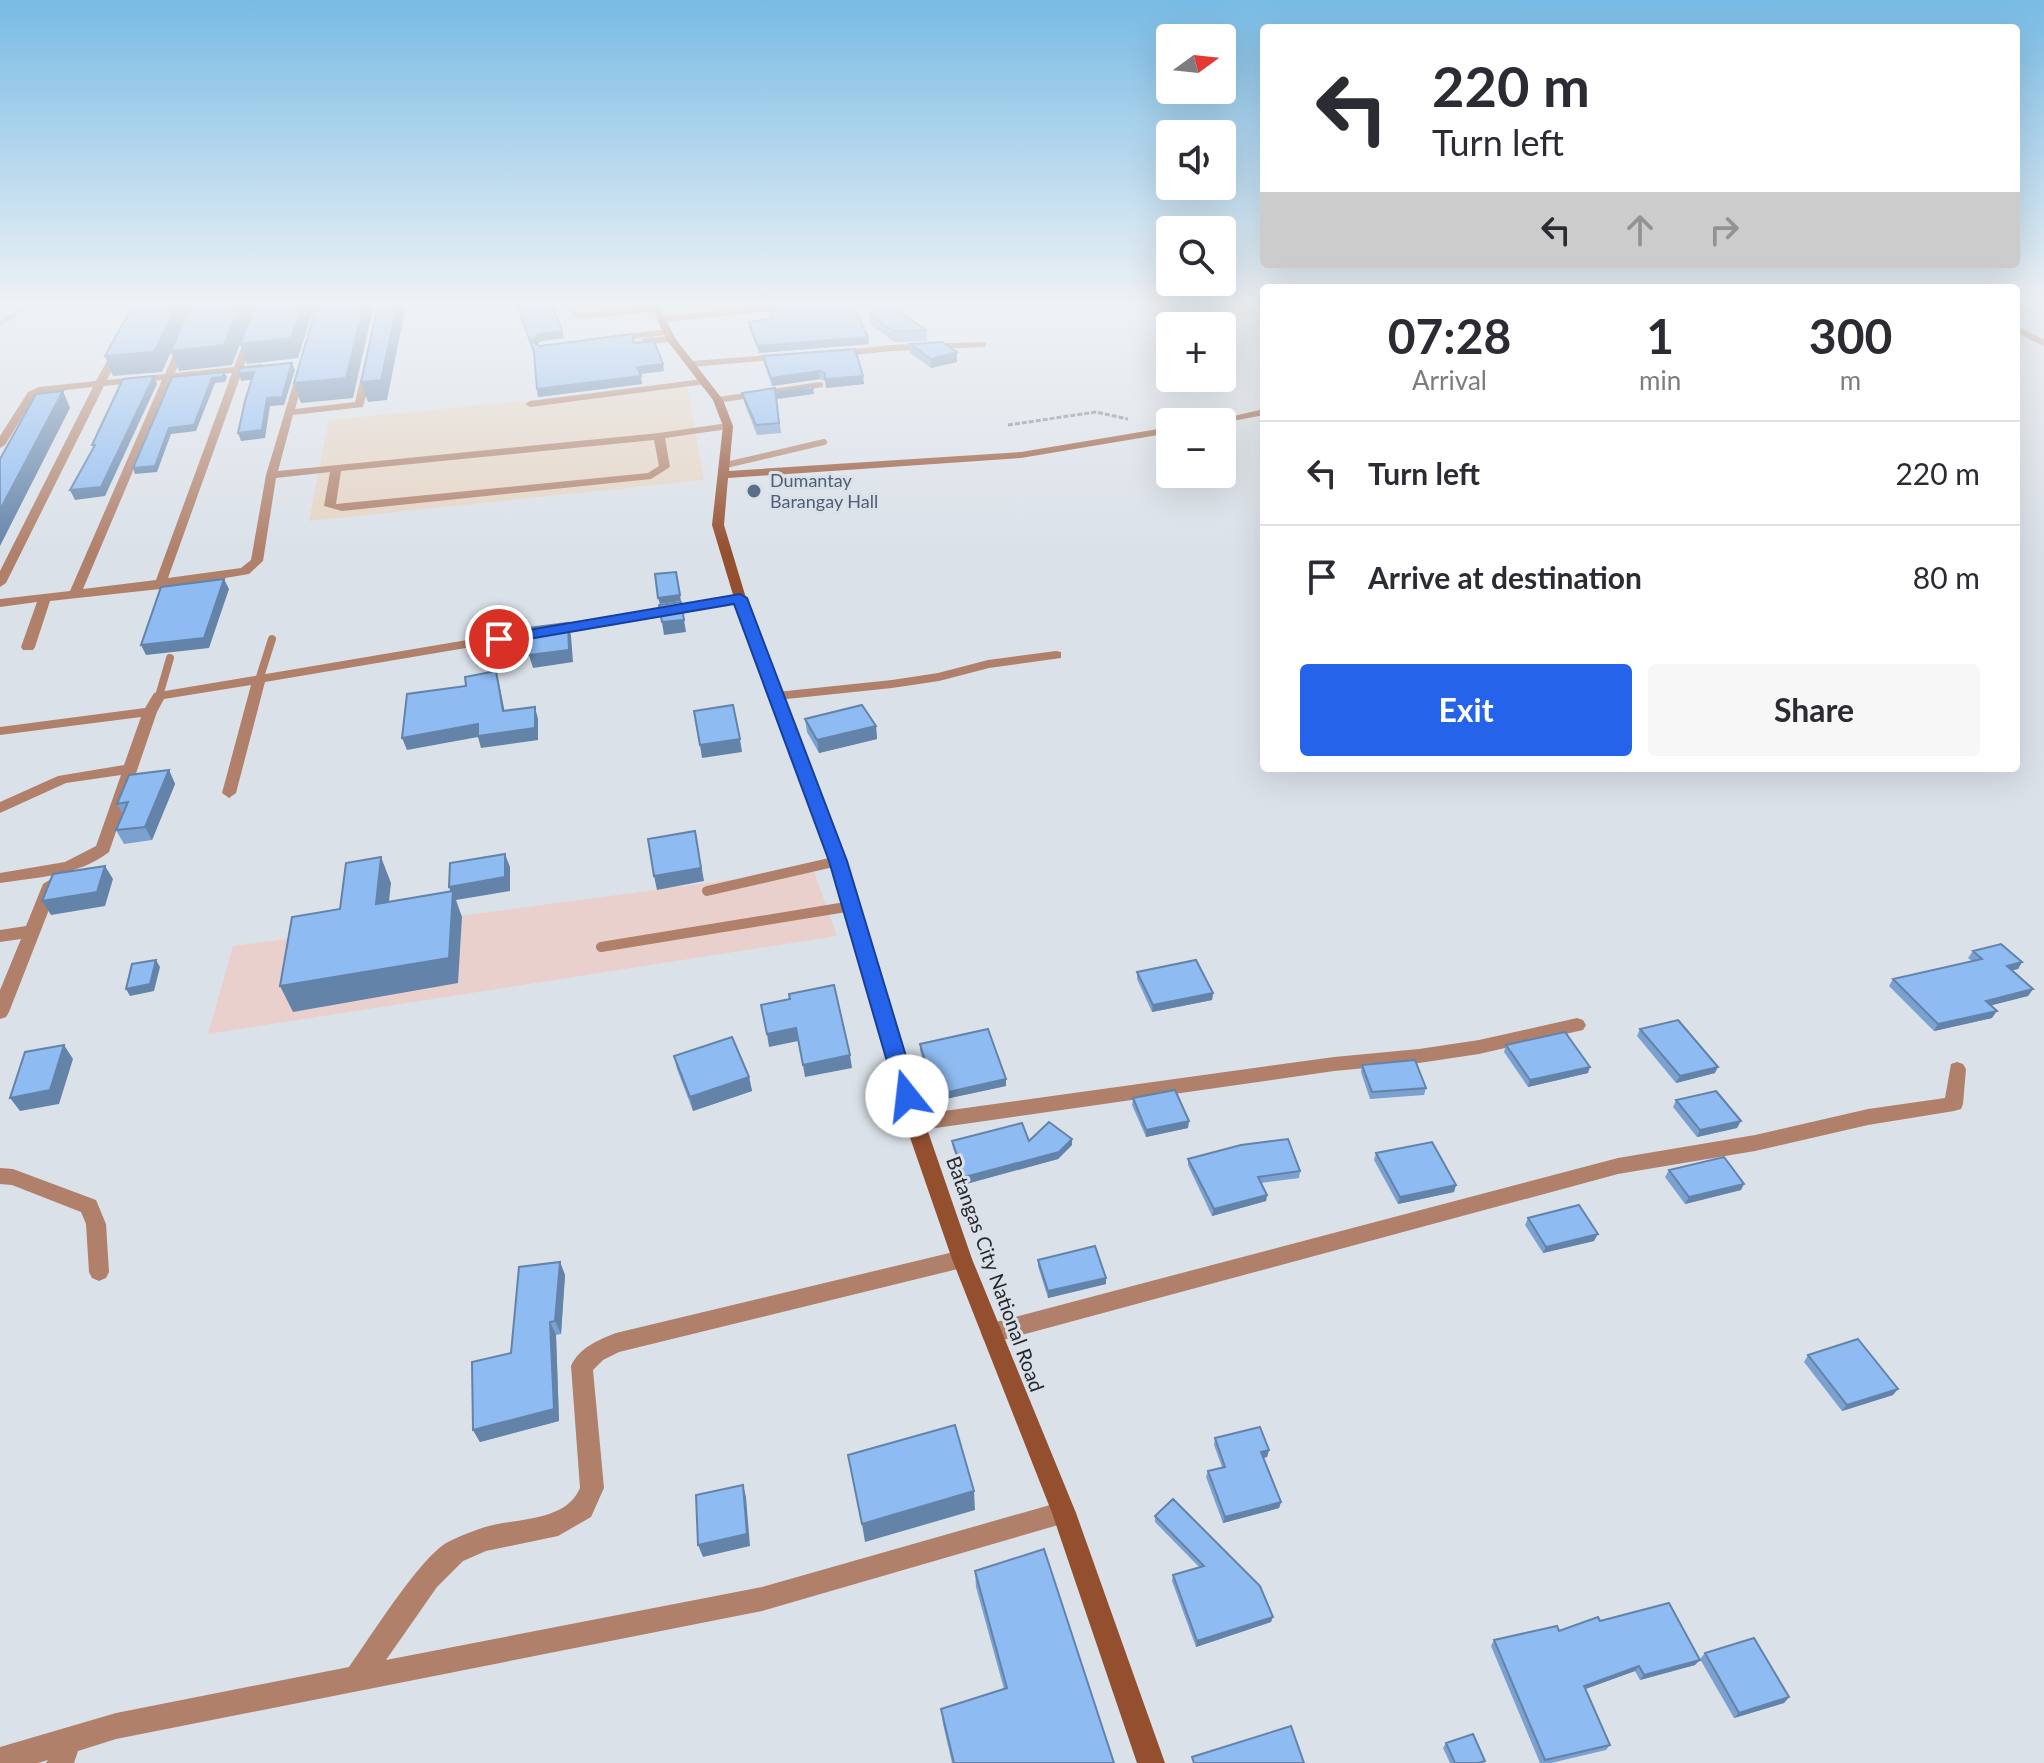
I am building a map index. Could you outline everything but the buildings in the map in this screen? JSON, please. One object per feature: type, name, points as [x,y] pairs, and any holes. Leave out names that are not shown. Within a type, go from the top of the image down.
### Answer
[{"type":"street","points":[[0,445],[31,394],[50,387]]},
{"type":"street","points":[[0,583],[99,387]]},
{"type":"street","points":[[75,594],[164,387]]},
{"type":"street","points":[[160,585],[230,387]]},
{"type":"street","points":[[0,603],[160,585],[245,571],[257,561],[271,475],[296,387]]},
{"type":"street","points":[[288,413],[359,405],[363,387]]},
{"type":"street","points":[[530,404],[662,387]]},
{"type":"street","name":"Batangas City National Road","points":[[707,387],[718,400],[728,426],[726,470],[718,525],[740,598],[838,861],[915,1123],[962,1259],[1064,1513],[1151,1763]]},
{"type":"street","points":[[718,400],[805,387]]},
{"type":"street","points":[[1236,417],[1260,413]]},
{"type":"street","points":[[271,475],[659,436],[728,426]]},
{"type":"street","points":[[726,470],[1021,455],[1156,432]]},
{"type":"street","points":[[336,468],[330,506],[358,506],[651,476],[665,467],[659,436]]},
{"type":"street","points":[[28,647],[45,597]]},
{"type":"street","points":[[0,878],[58,868],[95,856],[103,848],[150,712],[159,696],[740,598]]},
{"type":"street","points":[[777,696],[892,684],[988,664],[1056,655]]},
{"type":"street","points":[[229,793],[259,680]]},
{"type":"street","points":[[0,731],[150,712]]},
{"type":"street","points":[[0,808],[63,779],[130,769]]},
{"type":"street","points":[[0,1012],[58,868]]},
{"type":"street","points":[[0,936],[32,931]]},
{"type":"street","points":[[915,1123],[1334,1064],[1434,1054],[1577,1025]]},
{"type":"street","points":[[992,1333],[1618,1166],[1755,1143],[1868,1117],[1954,1104],[1957,1069]]},
{"type":"street","points":[[0,1176],[13,1177],[89,1206],[96,1224],[99,1272]]},
{"type":"street","points":[[356,1680],[428,1578],[454,1552],[486,1539],[558,1524],[583,1509],[592,1488],[582,1366],[595,1353],[616,1343],[962,1259]]},
{"type":"street","points":[[0,1761],[64,1752],[116,1726],[762,1599],[1064,1513]]},
{"type":"lane","points":[[726,470],[824,442]]},
{"type":"lane","points":[[259,680],[272,639]]},
{"type":"lane","points":[[159,696],[170,658]]},
{"type":"lane","points":[[707,891],[838,861]]},
{"type":"lane","points":[[601,947],[852,906]]},
{"type":"path","points":[[1008,425],[1096,412],[1130,419]]},
{"type":"shaded area","points":[[687,387],[704,480],[309,521],[329,420]]},
{"type":"shaded area","points":[[813,869],[837,936],[208,1034],[233,946]]},
{"type":"place","name":"Dumantay Barangay Hall","points":[[754,491]]},
{"type":"route","points":[[499,639],[740,598],[838,861],[907,1096]]}]
